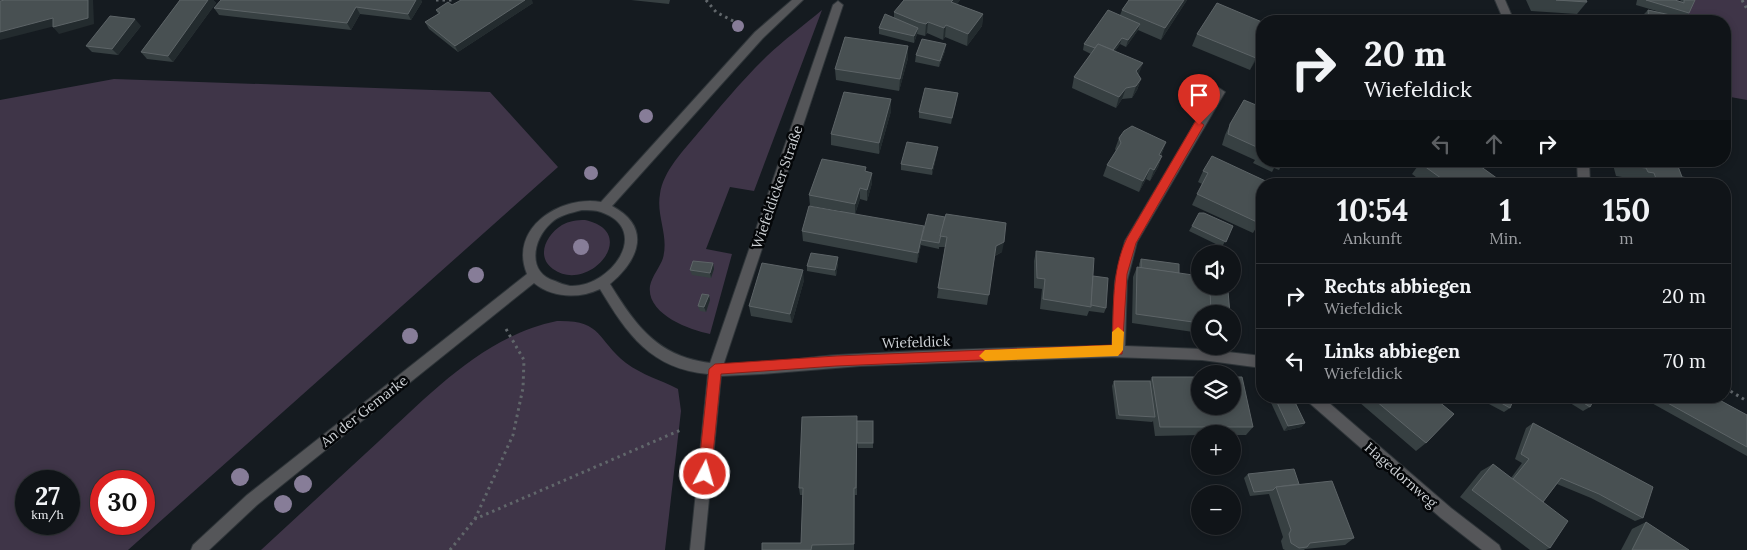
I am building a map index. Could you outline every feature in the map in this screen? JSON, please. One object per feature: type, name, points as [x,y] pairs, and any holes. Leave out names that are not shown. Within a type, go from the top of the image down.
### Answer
[{"type":"street","points":[[604,207],[759,35],[798,0]]},
{"type":"street","points":[[1500,0],[1506,15]]},
{"type":"street","name":"Wiefeldicker Straße","points":[[697,550],[715,369],[838,4]]},
{"type":"street","points":[[1118,350],[1121,274],[1124,258],[1131,241],[1219,92]]},
{"type":"street","points":[[582,205],[604,207],[621,217],[631,233],[630,250],[625,263],[616,274],[603,283],[588,289],[569,291],[546,285],[535,275],[529,260],[530,243],[536,230],[548,218],[565,209],[582,205]]},
{"type":"street","name":"An der Gemarke","points":[[198,550],[252,500],[535,275]]},
{"type":"street","points":[[603,283],[634,333],[650,347],[688,364],[715,369]]},
{"type":"street","name":"Wiefeldick","points":[[715,369],[836,361],[1118,350],[1221,354],[1256,361]]},
{"type":"street","name":"Hagedornweg","points":[[1319,403],[1446,513],[1494,550]]},
{"type":"path","points":[[436,0],[454,0]]},
{"type":"path","points":[[706,0],[716,12],[759,35]]},
{"type":"path","points":[[1742,0],[1747,9]]},
{"type":"path","points":[[450,550],[475,519],[513,435],[523,388],[524,360],[494,308]]},
{"type":"path","points":[[1731,392],[1747,401]]},
{"type":"path","points":[[475,519],[710,417]]},
{"type":"shaded area","points":[[1691,0],[1747,0],[1747,100],[1731,97],[1731,15],[1673,15]]},
{"type":"shaded area","points":[[822,10],[754,191],[730,187],[706,249],[732,254],[710,334],[691,329],[662,312],[655,305],[651,296],[651,282],[662,261],[664,250],[664,233],[659,202],[665,177],[681,154],[749,74],[774,50]]},
{"type":"shaded area","points":[[114,79],[490,92],[558,167],[155,526],[155,470],[90,470],[90,535],[145,535],[128,550],[0,550],[0,100]]},
{"type":"shaded area","points":[[585,220],[601,227],[609,236],[609,248],[604,259],[594,268],[581,274],[567,275],[553,269],[548,264],[544,252],[548,239],[562,225],[573,221]]},
{"type":"shaded area","points":[[557,321],[583,324],[591,328],[626,363],[678,389],[681,411],[665,550],[261,550],[418,405],[460,369],[506,339]]},
{"type":"building","points":[[88,0],[88,18],[53,27],[53,18],[0,32],[0,1]]},
{"type":"building","points":[[180,0],[208,0],[168,56],[141,52]]},
{"type":"building","points":[[221,0],[416,0],[408,14],[356,7],[347,23],[214,8]]},
{"type":"building","points":[[461,0],[525,0],[455,46],[425,22],[440,13],[436,10],[448,2],[452,5]]},
{"type":"building","points":[[904,0],[953,0],[951,2],[983,14],[968,34],[946,25],[944,28],[928,22],[926,24],[918,22],[894,12]]},
{"type":"building","points":[[1129,0],[1184,0],[1165,28],[1122,10]]},
{"type":"building","points":[[1556,0],[1586,0],[1587,2]]},
{"type":"building","points":[[1646,0],[1675,0],[1684,3],[1684,0],[1695,0],[1689,13]]},
{"type":"building","points":[[1217,3],[1256,19],[1256,58],[1197,34]]},
{"type":"building","points":[[1108,10],[1140,24],[1128,40],[1122,38],[1113,50],[1098,44],[1095,48],[1084,44]]},
{"type":"building","points":[[1648,10],[1670,15],[1648,15]]},
{"type":"building","points":[[885,14],[918,28],[914,36],[879,28]]},
{"type":"building","points":[[110,16],[135,19],[112,49],[86,46]]},
{"type":"building","points":[[845,37],[908,46],[900,79],[835,69]]},
{"type":"building","points":[[922,39],[946,44],[940,61],[916,55]]},
{"type":"building","points":[[1098,44],[1143,63],[1136,71],[1141,79],[1136,86],[1126,88],[1119,97],[1074,77]]},
{"type":"building","points":[[925,88],[958,93],[952,118],[919,112]]},
{"type":"building","points":[[844,92],[891,99],[879,143],[831,134]]},
{"type":"building","points":[[1244,100],[1256,105],[1256,147],[1228,134],[1230,124]]},
{"type":"building","points":[[1132,126],[1166,142],[1159,155],[1162,156],[1154,170],[1150,168],[1143,181],[1107,165],[1121,143],[1119,138],[1124,131]]},
{"type":"building","points":[[907,142],[938,147],[932,169],[901,164]]},
{"type":"building","points":[[1212,156],[1259,178],[1256,178],[1256,222],[1197,194],[1208,173],[1203,171]]},
{"type":"building","points":[[822,159],[866,167],[865,171],[872,173],[867,190],[860,188],[855,204],[809,195]]},
{"type":"building","points":[[1426,167],[1481,167],[1497,178],[1441,178]]},
{"type":"building","points":[[1637,167],[1678,167],[1682,177],[1688,178],[1656,178],[1654,173],[1648,172],[1646,168]]},
{"type":"building","points":[[809,206],[924,226],[918,253],[802,231]]},
{"type":"building","points":[[1199,213],[1204,213],[1233,226],[1226,242],[1192,226]]},
{"type":"building","points":[[928,214],[945,217],[939,243],[921,240]]},
{"type":"building","points":[[946,214],[1006,223],[1004,242],[996,246],[989,295],[938,288],[947,237],[940,236]]},
{"type":"building","points":[[1036,251],[1094,258],[1091,307],[1043,299],[1045,279],[1037,278]]},
{"type":"building","points":[[811,253],[838,257],[835,270],[807,266]]},
{"type":"building","points":[[1141,259],[1179,264],[1179,273],[1141,268]]},
{"type":"building","points":[[693,261],[713,263],[710,273],[690,270]]},
{"type":"building","points":[[762,263],[803,270],[790,314],[749,306]]},
{"type":"building","points":[[1137,267],[1191,275],[1191,295],[1210,295],[1211,305],[1191,305],[1191,322],[1136,314]]},
{"type":"building","points":[[1093,276],[1108,278],[1106,308],[1091,305]]},
{"type":"building","points":[[702,294],[709,295],[704,307],[698,306]]},
{"type":"building","points":[[1210,295],[1228,295],[1229,305],[1211,305]]},
{"type":"building","points":[[1152,377],[1191,377],[1191,415],[1241,415],[1242,377],[1253,427],[1241,427],[1241,425],[1191,425],[1191,427],[1160,427]]},
{"type":"building","points":[[1114,381],[1150,381],[1155,417],[1119,415]]},
{"type":"building","points":[[1277,403],[1295,403],[1305,423],[1288,426]]},
{"type":"building","points":[[1378,403],[1440,403],[1454,414],[1426,443]]},
{"type":"building","points":[[1501,403],[1512,403],[1510,408]]},
{"type":"building","points":[[1584,403],[1592,403],[1590,407]]},
{"type":"building","points":[[1668,403],[1725,403],[1747,415],[1747,447]]},
{"type":"building","points":[[857,416],[854,544],[812,545],[811,550],[762,550],[762,543],[801,543],[803,488],[799,488],[802,417]]},
{"type":"building","points":[[857,421],[873,421],[873,443],[857,443]]},
{"type":"building","points":[[1533,423],[1653,487],[1643,518],[1599,494],[1561,478],[1543,502],[1513,479],[1529,459],[1521,454]]},
{"type":"building","points":[[1493,464],[1568,521],[1550,548],[1472,490]]},
{"type":"building","points":[[1294,469],[1299,484],[1276,487],[1273,490],[1254,492],[1248,474]]},
{"type":"building","points":[[1332,481],[1354,538],[1310,543],[1307,547],[1299,548],[1291,543],[1289,534],[1291,530],[1276,487]]},
{"type":"building","points":[[1646,522],[1689,550],[1632,550]]},
{"type":"slow traffic","points":[[985,356],[1118,350],[1118,332]]},
{"type":"route","points":[[705,474],[715,369],[836,361],[1118,350],[1121,274],[1124,258],[1131,241],[1199,125]]}]
